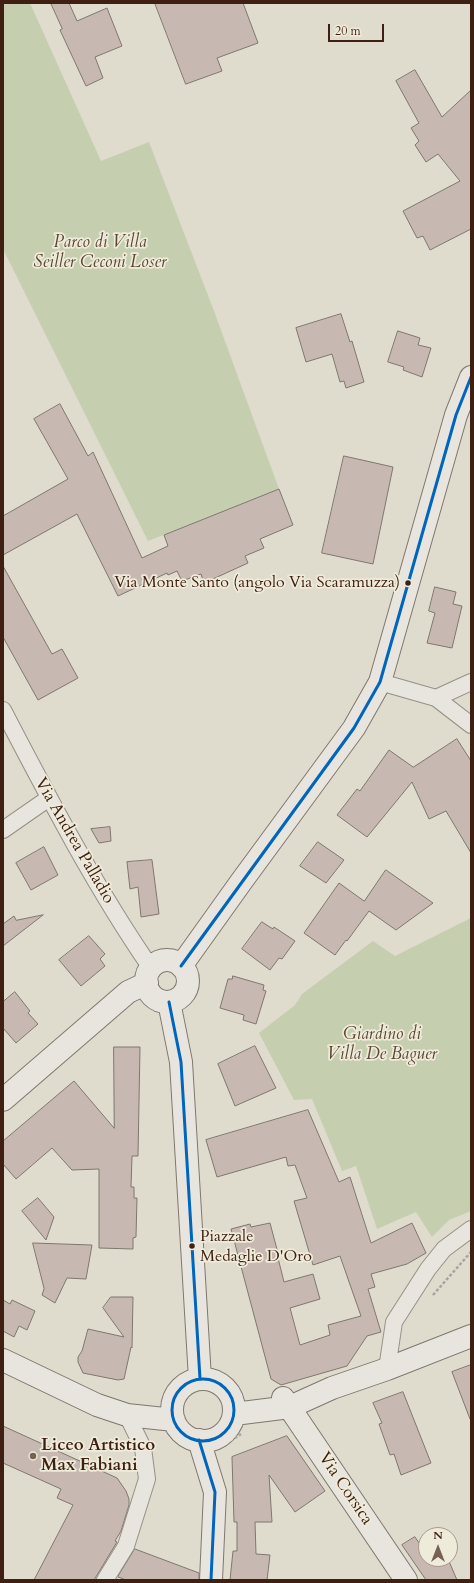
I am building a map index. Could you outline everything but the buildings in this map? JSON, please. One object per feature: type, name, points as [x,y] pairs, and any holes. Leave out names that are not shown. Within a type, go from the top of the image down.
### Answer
[{"type":"main road","points":[[181,966],[354,728],[380,682],[456,414],[471,377]]},
{"type":"main road","points":[[3,1100],[149,975],[157,962],[174,962],[181,966],[186,972],[188,980],[187,989],[177,1000],[160,1002],[149,990],[149,975]]},
{"type":"main road","points":[[169,1002],[181,1062],[200,1379]]},
{"type":"main road","points":[[234,1409],[287,1403],[387,1369],[471,1336]]},
{"type":"main road","points":[[3,1360],[97,1405],[127,1415],[174,1420]]},
{"type":"main road","points":[[209,1379],[225,1388],[230,1395],[234,1409],[231,1423],[226,1431],[218,1437],[209,1440],[199,1440],[183,1434],[178,1428],[174,1420],[172,1404],[179,1390],[192,1381],[209,1379]]},
{"type":"main road","name":"Via Corsica","points":[[287,1403],[406,1580]]},
{"type":"main road","points":[[199,1440],[215,1492],[211,1580]]},
{"type":"street","points":[[380,682],[436,698],[471,725]]},
{"type":"street","points":[[436,698],[471,682]]},
{"type":"street","name":"Via Andrea Palladio","points":[[3,710],[49,798],[149,975]]},
{"type":"street","points":[[3,830],[49,798]]},
{"type":"street","points":[[387,1369],[394,1322],[428,1269],[444,1249],[471,1229]]},
{"type":"street","points":[[105,1580],[126,1546],[147,1479],[143,1448],[127,1415]]},
{"type":"path","points":[[221,1447],[247,1431]]},
{"type":"green space","name":"Parco di Villa Seiller Ceconi Loser","points":[[3,3],[30,3],[101,161],[149,142],[214,311],[279,489],[148,541],[3,251]]},
{"type":"green space","name":"Giardino di Villa De Baguer","points":[[471,918],[471,1211],[449,1220],[432,1237],[416,1212],[377,1229],[356,1166],[342,1171],[312,1099],[294,1100],[259,1033],[295,1005],[302,994],[373,941],[395,956]]},
{"type":"transit line","points":[[181,966],[354,728],[380,682],[456,415],[471,377]]},
{"type":"transit line","points":[[169,1002],[181,1062],[200,1379]]},
{"type":"transit line","points":[[203,1379],[215,1381],[225,1388],[232,1398],[234,1410],[232,1422],[225,1432],[215,1439],[203,1441],[191,1439],[181,1432],[174,1422],[172,1410],[174,1398],[181,1388],[191,1381],[203,1379]]},
{"type":"transit line","points":[[199,1440],[215,1492],[211,1580]]},
{"type":"place","name":"Via Monte Santo (angolo Via Scaramuzza)","points":[[408,583]]},
{"type":"place","name":"Piazzale Medaglie D'Oro","points":[[192,1246]]},
{"type":"place","name":"Liceo Artistico Max Fabiani","points":[[33,1456]]}]
